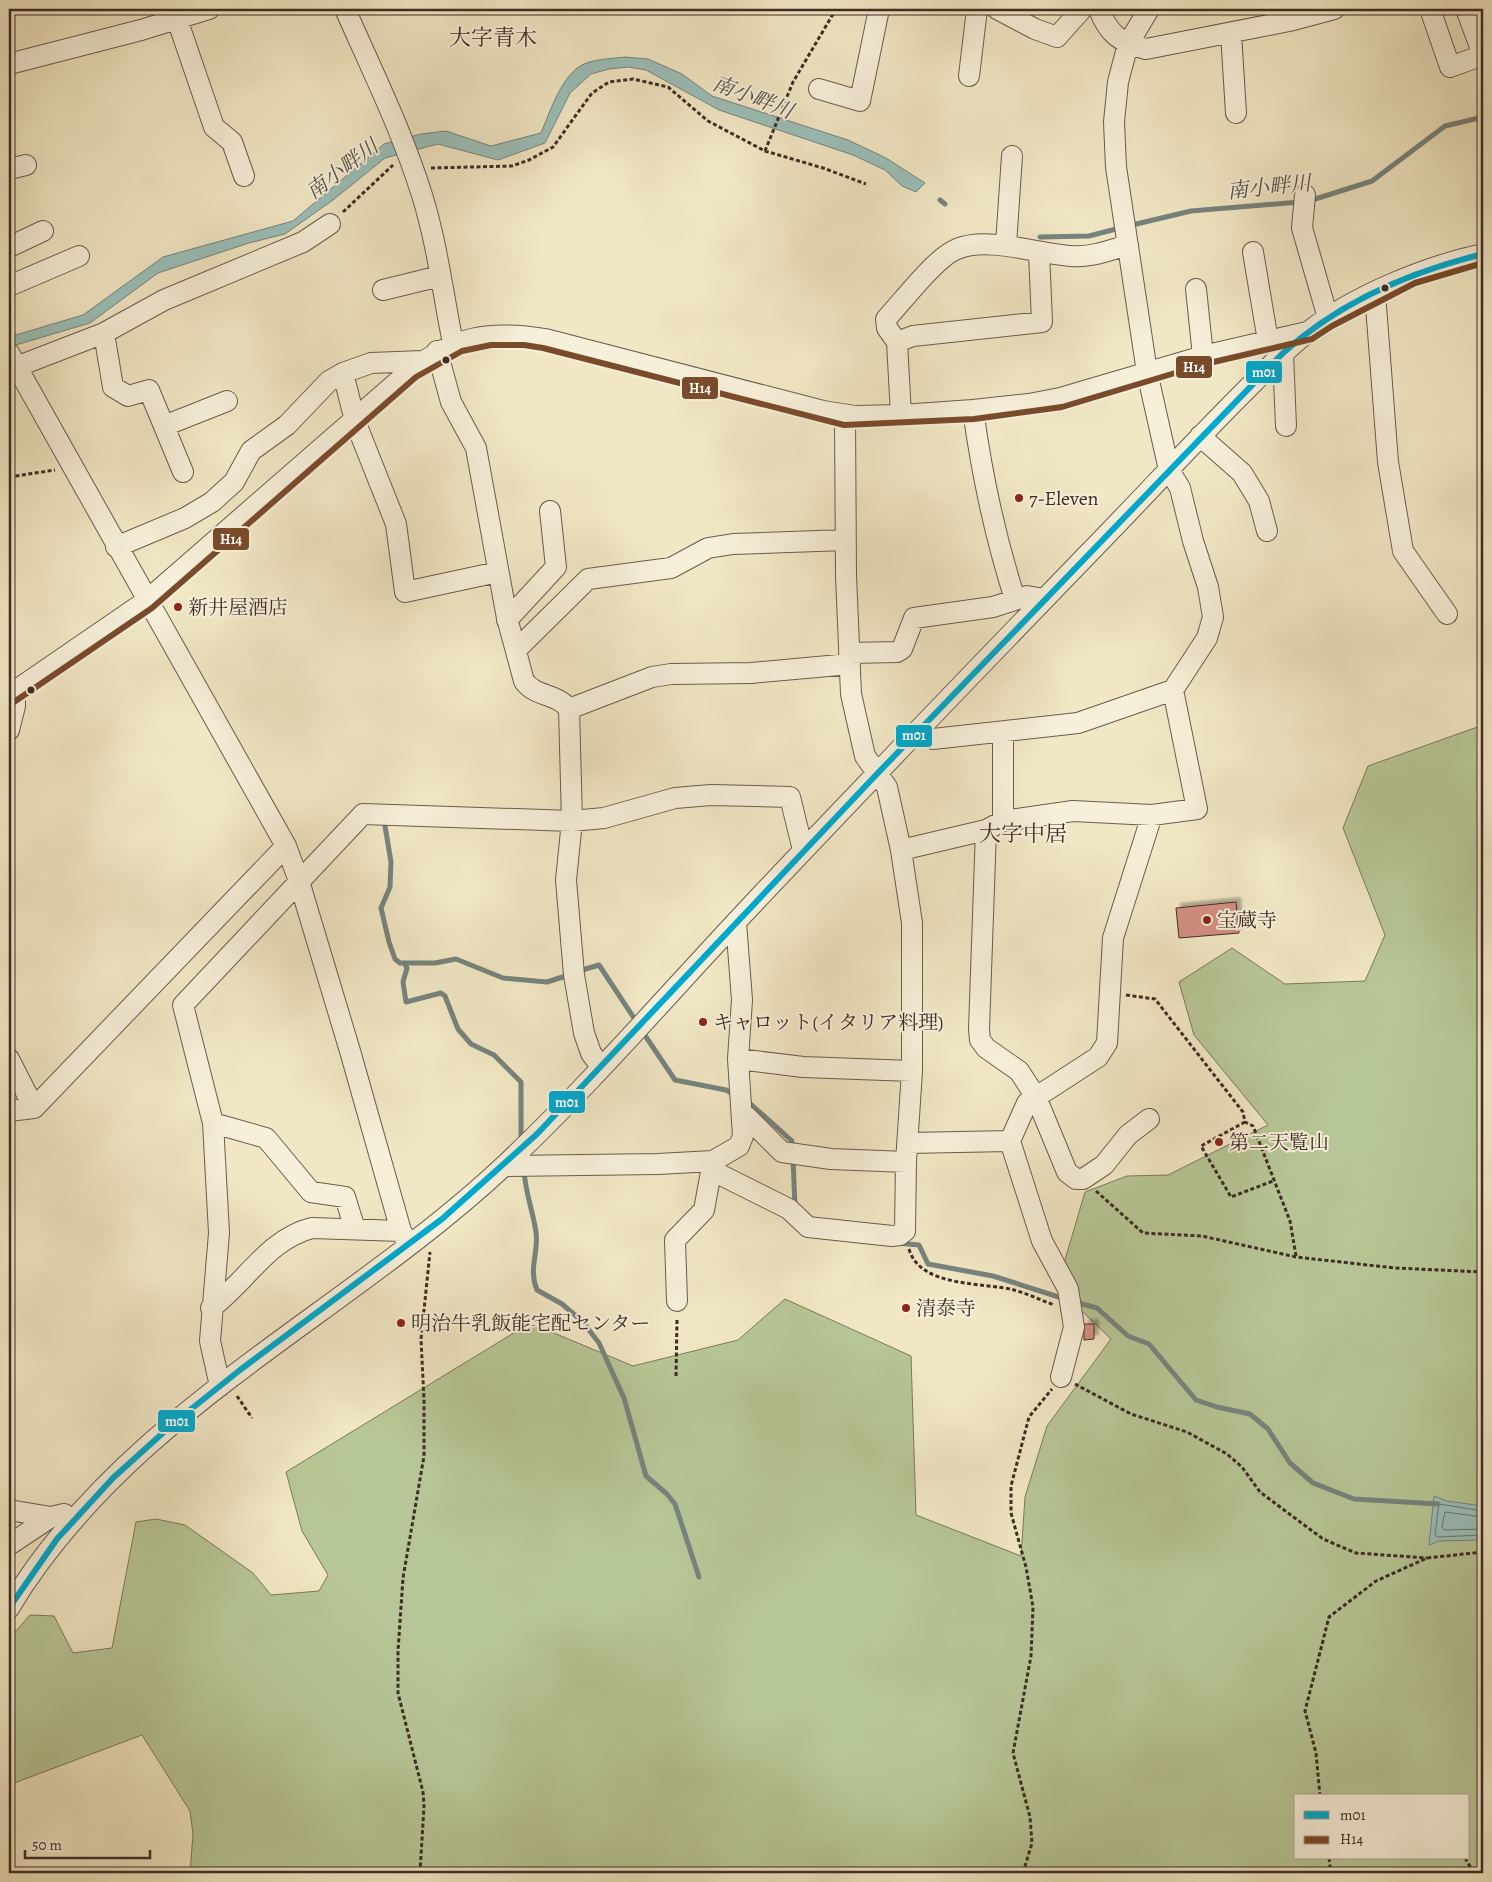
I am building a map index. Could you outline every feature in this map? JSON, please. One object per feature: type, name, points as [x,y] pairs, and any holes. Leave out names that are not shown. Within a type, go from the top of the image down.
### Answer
[{"type":"street","points":[[9,64],[141,30],[209,9]]},
{"type":"street","points":[[345,9],[400,132],[429,219],[440,276],[438,352],[451,402],[476,448],[507,620],[524,681],[529,689],[562,701],[569,709],[572,821],[566,880],[574,975],[584,1033],[591,1053],[601,1067]]},
{"type":"street","points":[[819,89],[860,101],[879,9]]},
{"type":"street","points":[[969,76],[977,9]]},
{"type":"street","points":[[997,9],[1034,29],[1057,37],[1082,9]]},
{"type":"street","points":[[1099,9],[1111,33],[1128,44],[1146,49],[1289,21],[1334,9]]},
{"type":"street","points":[[918,732],[933,739],[1003,733],[1078,723],[1174,690],[1207,638],[1213,617],[1208,588],[1193,541],[1180,488],[1169,470],[1147,372],[1116,167],[1114,122],[1118,82],[1128,44],[1149,9]]},
{"type":"street","points":[[1430,9],[1450,67],[1483,55],[1466,9]]},
{"type":"street","points":[[177,19],[214,127],[232,142],[244,176]]},
{"type":"street","points":[[1231,33],[1236,113]]},
{"type":"street","points":[[1006,245],[1012,156]]},
{"type":"street","points":[[1304,202],[1302,228],[1305,244],[1328,318]]},
{"type":"street","points":[[330,224],[303,242],[164,300],[104,333],[12,360],[146,601],[286,846],[299,881],[411,1237]]},
{"type":"street","points":[[9,246],[44,231]]},
{"type":"street","points":[[901,415],[897,342],[887,328],[886,319],[944,257],[958,248],[1006,245],[1039,253],[1082,256],[1127,240]]},
{"type":"street","points":[[1253,252],[1276,347],[1286,426]]},
{"type":"street","points":[[897,342],[913,336],[1042,322],[1039,253]]},
{"type":"street","points":[[116,547],[184,518],[212,502],[234,482],[251,451],[287,425],[330,381],[343,373],[372,362],[438,352],[474,338],[498,335],[545,339],[844,416],[901,415],[974,410],[1060,398],[1203,356],[1276,347],[1309,332],[1328,318],[1375,293],[1412,276],[1483,254]]},
{"type":"street","points":[[9,286],[79,256]]},
{"type":"street","points":[[383,290],[440,276]]},
{"type":"street","points":[[1196,289],[1203,356]]},
{"type":"street","points":[[1375,293],[1388,462],[1403,551],[1447,614]]},
{"type":"street","points":[[104,333],[113,387],[128,396],[149,390],[183,472]]},
{"type":"street","points":[[9,1608],[32,1569],[74,1520],[144,1447],[504,1166],[601,1067],[803,850],[1169,470],[1276,347]]},
{"type":"street","points":[[9,730],[15,706],[12,693],[146,601],[438,352]]},
{"type":"street","points":[[343,373],[355,421],[396,524],[404,592],[498,572]]},
{"type":"street","points":[[164,426],[227,402]]},
{"type":"street","points":[[974,410],[1000,553],[1015,599]]},
{"type":"street","points":[[504,1166],[712,1165],[789,1209],[808,1226],[892,1236],[900,1235],[905,1231],[912,1071],[912,923],[901,850],[887,787],[865,756],[851,694],[845,540],[844,416]]},
{"type":"street","points":[[1200,436],[1242,473],[1259,501],[1267,531]]},
{"type":"street","points":[[507,620],[556,567],[550,511]]},
{"type":"street","points":[[516,650],[588,579],[672,568],[708,548],[733,544],[845,540]]},
{"type":"street","points":[[569,709],[652,677],[671,674],[751,673],[897,652],[902,649],[914,618],[993,607],[1027,596],[1044,599]]},
{"type":"street","points":[[901,850],[995,826],[1074,811],[1152,814],[1197,809],[1174,690]]},
{"type":"street","points":[[1003,733],[979,1029],[980,1040],[994,1055],[1019,1071],[1036,1097],[1067,1172],[1076,1178],[1083,1179],[1104,1165],[1128,1135],[1149,1119]]},
{"type":"street","points":[[224,1383],[210,1341],[211,1308],[219,1234],[213,1123],[183,1005],[364,814],[572,821],[604,818],[675,798],[711,795],[790,797],[803,850]]},
{"type":"street","points":[[1062,1377],[1074,1327],[1068,1289],[1042,1242],[1010,1141],[1027,1103],[1098,1057],[1103,1051],[1109,1035],[1113,938],[1152,814]]},
{"type":"street","points":[[9,1111],[34,1108],[286,846]]},
{"type":"street","points":[[677,1301],[675,1240],[704,1210],[712,1165],[739,1146],[743,1136],[738,1059],[742,1000],[736,922]]},
{"type":"street","points":[[9,1059],[34,1108]]},
{"type":"street","points":[[738,1059],[803,1067],[912,1071]]},
{"type":"street","points":[[742,1112],[782,1152],[831,1159],[1010,1141]]},
{"type":"street","points":[[213,1123],[266,1138],[311,1192],[345,1196],[355,1228]]},
{"type":"street","points":[[211,1308],[229,1295],[273,1246],[298,1232],[312,1228],[355,1228],[411,1237]]},
{"type":"street","points":[[9,1510],[51,1517]]},
{"type":"street","points":[[9,1545],[51,1517],[64,1514],[74,1520]]},
{"type":"path","points":[[766,150],[793,82],[836,9]]},
{"type":"path","points":[[330,224],[386,170],[409,158],[512,166],[529,160],[554,147],[592,93],[609,82],[633,79],[668,87],[708,121],[766,150],[866,184]]},
{"type":"path","points":[[9,477],[73,468]]},
{"type":"path","points":[[1111,992],[1155,999],[1243,1112],[1245,1122]]},
{"type":"path","points":[[1245,1122],[1253,1126],[1290,1221],[1296,1256]]},
{"type":"path","points":[[1245,1122],[1201,1146],[1231,1197],[1273,1181]]},
{"type":"path","points":[[1083,1179],[1143,1233],[1202,1236],[1296,1256],[1395,1268],[1483,1272]]},
{"type":"path","points":[[905,1231],[910,1252],[922,1268],[943,1279],[1014,1290],[1073,1312]]},
{"type":"path","points":[[411,1237],[430,1247],[421,1339],[424,1456],[403,1578],[398,1651],[398,1693],[424,1806],[420,1873]]},
{"type":"path","points":[[676,1376],[677,1301]]},
{"type":"path","points":[[1023,1873],[1032,1843],[1030,1817],[1014,1753],[1031,1656],[1033,1607],[1026,1567],[1011,1513],[1011,1486],[1029,1417],[1062,1377],[1131,1414],[1187,1432],[1227,1454],[1242,1467],[1260,1492],[1323,1539],[1356,1553],[1427,1558],[1483,1552]]},
{"type":"path","points":[[224,1383],[252,1418]]},
{"type":"path","points":[[1320,1794],[1316,1753],[1305,1711],[1329,1617],[1376,1581],[1427,1558]]},
{"type":"path","points":[[1329,1860],[1331,1873]]},
{"type":"path","points":[[1465,1860],[1474,1873]]},
{"type":"green space","points":[[1483,725],[1483,1873],[190,1873],[193,1834],[190,1811],[142,1735],[9,1785],[9,1639],[30,1615],[54,1616],[73,1653],[112,1648],[136,1522],[156,1519],[185,1525],[253,1573],[271,1595],[319,1591],[328,1575],[302,1531],[286,1472],[530,1323],[633,1366],[738,1340],[785,1299],[911,1356],[916,1515],[1021,1556],[1025,1497],[1047,1426],[1111,1339],[1057,1287],[1085,1192],[1127,1176],[1168,1175],[1268,1125],[1194,1035],[1179,982],[1232,948],[1285,984],[1365,981],[1385,935],[1343,828],[1368,766]]},
{"type":"water","points":[[625,57],[648,59],[682,74],[712,96],[848,140],[886,158],[925,183],[916,192],[902,186],[885,170],[853,155],[719,110],[646,70],[628,67],[609,69],[591,74],[570,93],[545,143],[498,160],[438,144],[385,158],[333,200],[285,234],[249,243],[158,273],[90,323],[9,347],[9,337],[83,315],[163,257],[293,221],[384,144],[421,134],[446,131],[491,146],[541,133],[564,82],[576,69],[592,61]]},
{"type":"water","points":[[1434,1496],[1447,1501],[1483,1506],[1483,1540],[1439,1541],[1429,1545]]},
{"type":"building","name":"宝蔵寺","points":[[1236,902],[1239,933],[1179,938],[1176,908]]},
{"type":"building","points":[[1084,1324],[1094,1324],[1094,1339],[1084,1340]]},
{"type":"waterway","name":"南小畔川","points":[[1309,201],[1372,181],[1445,126],[1483,117]]},
{"type":"waterway","name":"南小畔川","points":[[940,200],[945,204]]},
{"type":"waterway","name":"南小畔川","points":[[1128,226],[1191,211],[1300,202]]},
{"type":"waterway","name":"南小畔川","points":[[1040,237],[1089,236],[1120,228]]},
{"type":"waterway","points":[[385,826],[391,862],[390,887],[381,908],[395,959],[400,963],[435,963],[456,959],[503,978],[547,982],[569,975]]},
{"type":"waterway","points":[[404,963],[407,968],[403,982],[406,1002],[441,993],[445,996],[458,1029],[471,1044],[494,1055],[521,1082],[521,1142]]},
{"type":"waterway","points":[[579,971],[599,965],[638,1024]]},
{"type":"waterway","points":[[642,1031],[675,1080],[726,1090],[735,1095]]},
{"type":"waterway","points":[[745,1099],[792,1141],[792,1150]]},
{"type":"waterway","points":[[793,1158],[795,1207]]},
{"type":"waterway","points":[[524,1170],[537,1240],[533,1275],[537,1290],[562,1304],[582,1321],[599,1343],[624,1398],[646,1476],[667,1494],[675,1504],[699,1577]]},
{"type":"waterway","points":[[897,1243],[919,1245],[928,1264],[993,1276],[1065,1299]]},
{"type":"waterway","points":[[1075,1302],[1097,1308],[1128,1336],[1149,1344],[1196,1400],[1217,1407],[1250,1414],[1268,1429],[1290,1463],[1313,1483],[1354,1499],[1438,1504]]},
{"type":"transit line","name":"m01","points":[[9,1608],[57,1539],[113,1478],[175,1422],[240,1370],[442,1219],[537,1134],[876,775],[1282,354],[1327,319],[1376,291],[1428,270],[1483,254]]},
{"type":"transit line","name":"H14","points":[[14,702],[152,608],[416,377],[462,351],[491,345],[524,345],[543,348],[844,425],[974,419],[1062,407],[1205,364],[1312,339],[1332,326],[1415,283],[1483,263]]},
{"type":"place","name":"7-Eleven","points":[[1019,498]]},
{"type":"place","name":"新井屋酒店","points":[[178,607]]},
{"type":"place","name":"宝蔵寺","points":[[1207,920]]},
{"type":"place","name":"キャロット(イタリア料理)","points":[[703,1022]]},
{"type":"place","name":"第二天覧山","points":[[1219,1142]]},
{"type":"place","name":"清泰寺","points":[[906,1308]]},
{"type":"place","name":"明治牛乳飯能宅配センター","points":[[401,1323]]},
{"type":"district","name":"大字青木","points":[[493,37]]},
{"type":"district","name":"大字中居","points":[[1023,833]]}]
